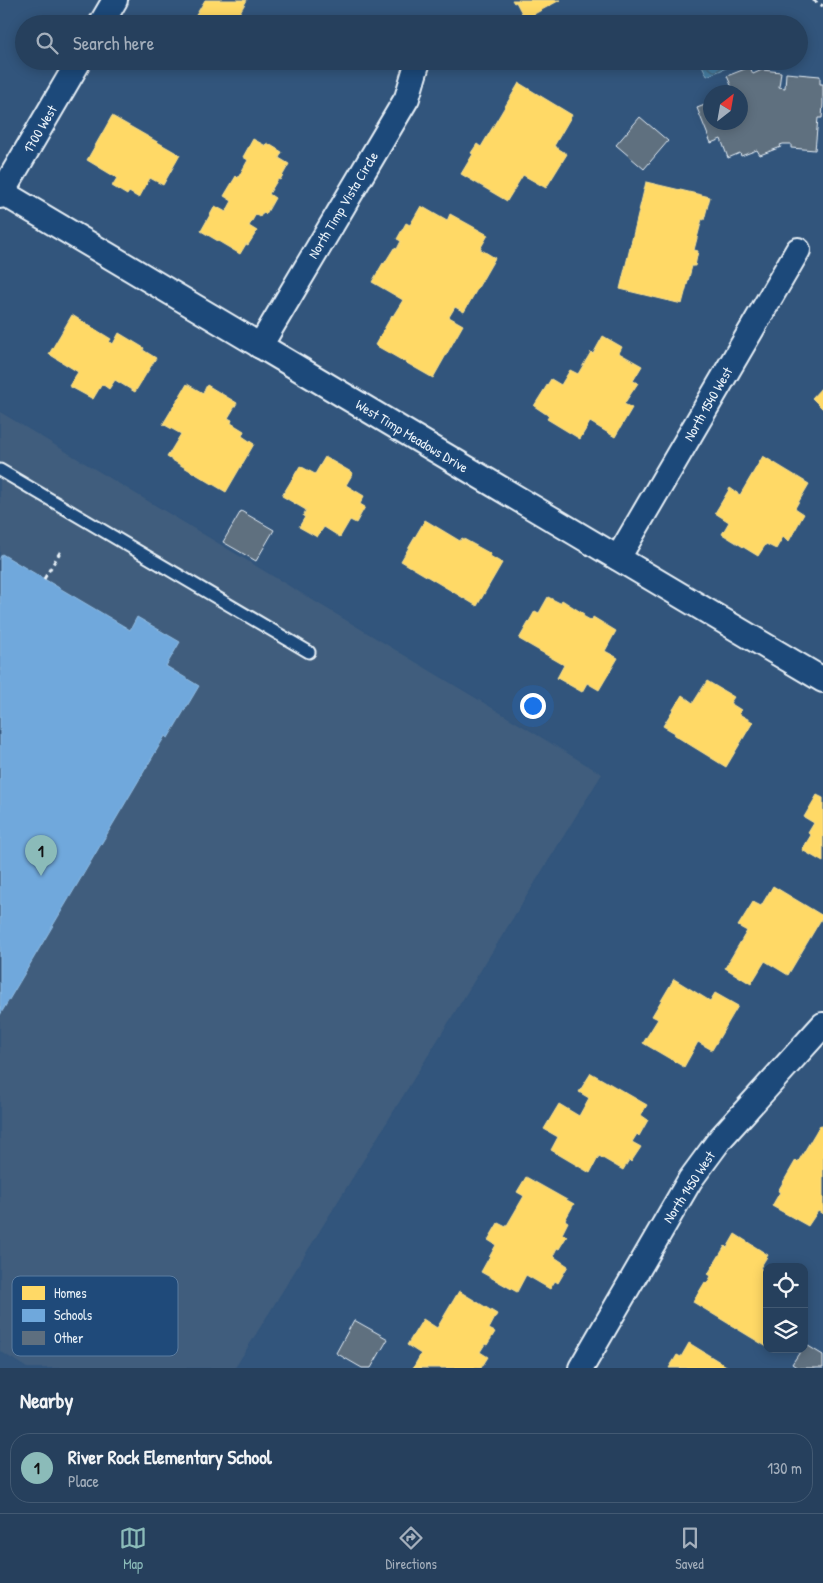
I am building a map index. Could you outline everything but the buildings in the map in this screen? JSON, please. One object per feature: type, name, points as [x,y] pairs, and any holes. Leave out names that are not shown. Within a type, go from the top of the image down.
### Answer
[{"type":"street","points":[[106,15],[115,0]]},
{"type":"street","name":"1700 West","points":[[1,193],[74,70]]},
{"type":"street","name":"North Timp Vista Circle","points":[[260,346],[407,98],[415,70]]},
{"type":"street","name":"West Timp Meadows Drive","points":[[1,193],[823,680]]},
{"type":"street","name":"North 1540 West","points":[[618,558],[798,250]]},
{"type":"street","name":"North 1450 West","points":[[581,1368],[690,1180],[721,1138],[823,1025]]},
{"type":"lane","points":[[0,470],[309,652]]},
{"type":"path","points":[[813,0],[823,6]]},
{"type":"path","points":[[44,579],[62,549]]},
{"type":"shaded area","points":[[0,412],[602,774],[235,1368],[27,1368],[0,1351]]},
{"type":"water","points":[[704,70],[721,70],[707,76]]},
{"type":"place","name":"River Rock Elementary School","points":[[41,876]]}]
